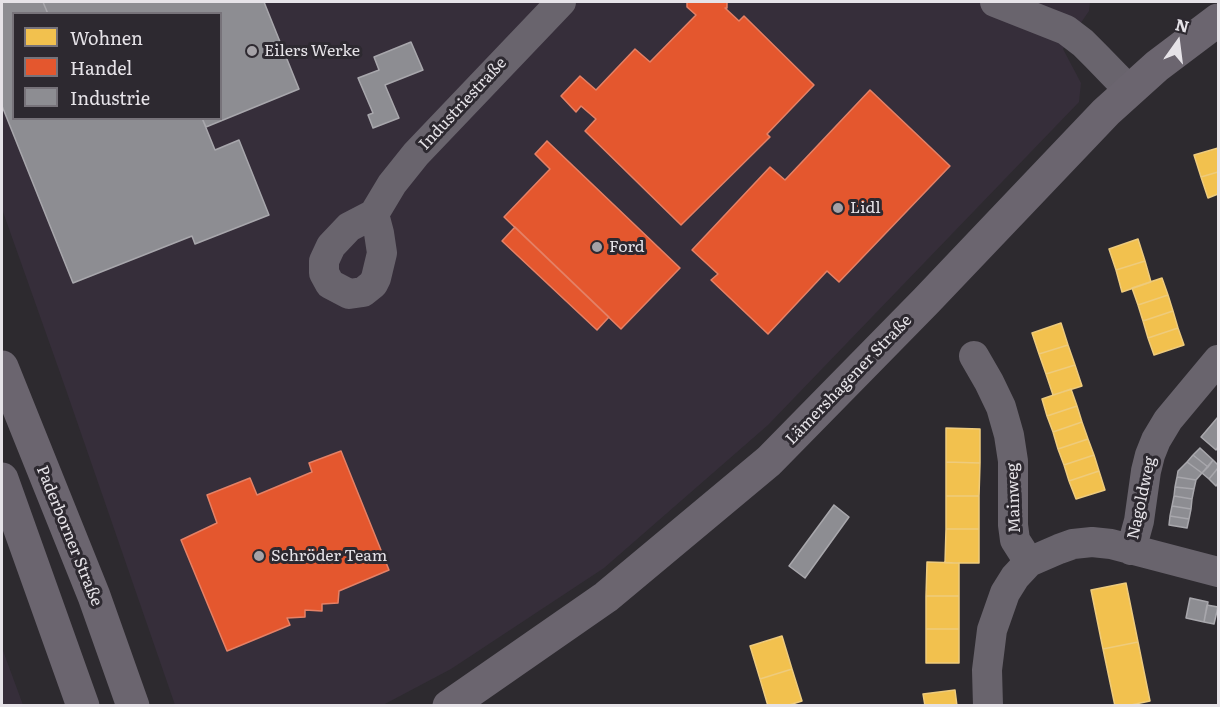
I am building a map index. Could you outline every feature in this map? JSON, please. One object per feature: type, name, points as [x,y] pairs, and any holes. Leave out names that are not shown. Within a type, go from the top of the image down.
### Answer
[{"type":"main road","name":"Lämershagener Straße","points":[[453,704],[606,597],[769,461],[1129,90],[1218,20]]},
{"type":"main road","name":"Paderborner Straße","points":[[2,367],[94,596],[133,705]]},
{"type":"main road","points":[[2,479],[83,705]]},
{"type":"street","name":"Industriestraße","points":[[374,214],[392,184],[416,154],[561,2]]},
{"type":"street","points":[[994,2],[1066,30],[1089,49],[1129,90]]},
{"type":"street","name":"Mainweg","points":[[974,356],[1001,407],[1009,435],[1013,461],[1015,540],[1029,562]]},
{"type":"street","name":"Nagoldweg","points":[[1131,550],[1139,521],[1146,471],[1156,440],[1168,420],[1218,360]]},
{"type":"street","points":[[988,705],[987,670],[992,630],[1005,593],[1015,577],[1029,562],[1073,544],[1092,542],[1110,544],[1218,572]]},
{"type":"shaded area","points":[[2,2],[1090,2],[1089,11],[1063,49],[1081,83],[1079,102],[768,425],[604,568],[451,669],[383,705],[175,705],[2,209]]},
{"type":"shaded area","points":[[2,648],[23,705],[2,705]]},
{"type":"building: Wohnen","points":[[1218,148],[1218,172],[1201,177],[1194,155]]},
{"type":"building: Wohnen","points":[[1218,172],[1218,194],[1208,198],[1201,177]]},
{"type":"building: Wohnen","points":[[1138,239],[1145,261],[1116,270],[1109,249]]},
{"type":"building: Wohnen","points":[[1145,261],[1151,282],[1122,292],[1116,270]]},
{"type":"building: Wohnen","points":[[1162,278],[1168,295],[1138,305],[1132,288]]},
{"type":"building: Wohnen","points":[[1168,295],[1173,311],[1143,321],[1138,305]]},
{"type":"building: Wohnen","points":[[1173,311],[1178,328],[1148,338],[1143,321]]},
{"type":"building: Wohnen","points":[[1061,323],[1068,345],[1039,354],[1032,333]]},
{"type":"building: Wohnen","points":[[1178,328],[1184,345],[1154,355],[1148,338]]},
{"type":"building: Wohnen","points":[[1068,345],[1075,365],[1046,374],[1039,354]]},
{"type":"building: Wohnen","points":[[1075,365],[1082,386],[1053,395],[1046,374]]},
{"type":"building: Wohnen","points":[[1071,389],[1077,406],[1047,416],[1042,399]]},
{"type":"building: Wohnen","points":[[1077,406],[1082,422],[1053,432],[1047,416]]},
{"type":"building: Wohnen","points":[[1082,422],[1088,439],[1058,449],[1053,432]]},
{"type":"building: Wohnen","points":[[946,428],[980,429],[980,463],[946,462]]},
{"type":"building: Wohnen","points":[[1088,439],[1094,455],[1064,465],[1058,449]]},
{"type":"building: Wohnen","points":[[1094,455],[1099,471],[1069,481],[1064,465]]},
{"type":"building: Wohnen","points":[[946,462],[980,463],[979,496],[946,496]]},
{"type":"building: Wohnen","points":[[1099,471],[1105,490],[1076,499],[1069,481]]},
{"type":"building: Wohnen","points":[[946,496],[979,496],[979,529],[946,529]]},
{"type":"building: Wohnen","points":[[946,529],[979,529],[979,563],[945,563]]},
{"type":"building: Wohnen","points":[[927,562],[959,563],[959,596],[926,596]]},
{"type":"building: Wohnen","points":[[1126,583],[1138,642],[1103,649],[1091,590]]},
{"type":"building: Wohnen","points":[[926,596],[959,596],[959,629],[926,629]]},
{"type":"building: Wohnen","points":[[926,629],[959,629],[959,663],[926,663]]},
{"type":"building: Wohnen","points":[[782,636],[792,669],[760,679],[750,646]]},
{"type":"building: Wohnen","points":[[1138,642],[1150,701],[1115,706],[1103,649]]},
{"type":"building: Wohnen","points":[[792,669],[802,701],[786,706],[768,706],[760,679]]},
{"type":"building: Wohnen","points":[[955,690],[957,706],[925,706],[923,694]]},
{"type":"building: Handel","points":[[687,2],[727,2],[727,8],[725,8],[739,21],[744,16],[814,85],[767,134],[770,137],[681,225],[585,131],[596,119],[581,106],[576,112],[561,96],[580,76],[596,90],[635,49],[650,62],[696,15],[687,7]]},
{"type":"building: Handel","points":[[870,90],[950,166],[839,282],[827,271],[768,334],[711,280],[718,274],[692,250],[770,167],[785,180]]},
{"type":"building: Handel","name":"Ford","points":[[547,141],[680,268],[621,329],[504,217],[550,169],[535,154]]},
{"type":"building: Handel","points":[[515,227],[609,317],[597,330],[502,241]]},
{"type":"building: Handel","points":[[341,451],[389,570],[339,591],[338,603],[322,604],[322,611],[305,610],[305,617],[287,618],[290,625],[227,651],[181,540],[217,523],[207,495],[250,478],[257,495],[312,472],[309,463]]},
{"type":"building: Industrie","points":[[2,2],[43,2],[47,12],[12,12],[12,120],[203,120],[215,150],[239,140],[269,215],[195,244],[192,236],[73,283],[2,106]]},
{"type":"building: Industrie","name":"Eilers Werke","points":[[43,2],[264,2],[299,89],[206,127],[203,120],[222,120],[222,12],[47,12]]},
{"type":"building: Industrie","points":[[411,42],[423,70],[385,85],[399,118],[373,128],[368,115],[373,113],[358,78],[379,70],[374,57]]},
{"type":"building: Industrie","points":[[1218,417],[1218,447],[1216,450],[1201,437]]},
{"type":"building: Industrie","points":[[1200,448],[1213,460],[1208,467],[1193,455]]},
{"type":"building: Industrie","points":[[1193,455],[1208,467],[1202,473],[1187,462]]},
{"type":"building: Industrie","points":[[1213,460],[1218,468],[1209,479],[1202,473]]},
{"type":"building: Industrie","points":[[1187,462],[1202,473],[1196,480],[1177,477],[1178,471]]},
{"type":"building: Industrie","points":[[1218,468],[1218,483],[1216,486],[1209,479]]},
{"type":"building: Industrie","points":[[1177,477],[1196,480],[1194,489],[1175,487]]},
{"type":"building: Industrie","points":[[1175,487],[1194,489],[1192,499],[1174,496]]},
{"type":"building: Industrie","points":[[1174,496],[1192,499],[1191,509],[1172,506]]},
{"type":"building: Industrie","points":[[834,505],[849,517],[805,578],[789,566]]},
{"type":"building: Industrie","points":[[1172,506],[1191,509],[1189,519],[1170,516]]},
{"type":"building: Industrie","points":[[1170,516],[1189,519],[1187,528],[1169,525]]},
{"type":"building: Industrie","points":[[1190,598],[1208,602],[1204,622],[1186,618]]},
{"type":"building: Industrie","points":[[1207,605],[1218,607],[1214,624],[1204,622]]},
{"type":"place","name":"Eilers Werke","points":[[252,51]]},
{"type":"place","name":"Lidl","points":[[838,208]]},
{"type":"place","name":"Ford","points":[[597,247]]},
{"type":"place","name":"Schröder Team","points":[[259,556]]}]
